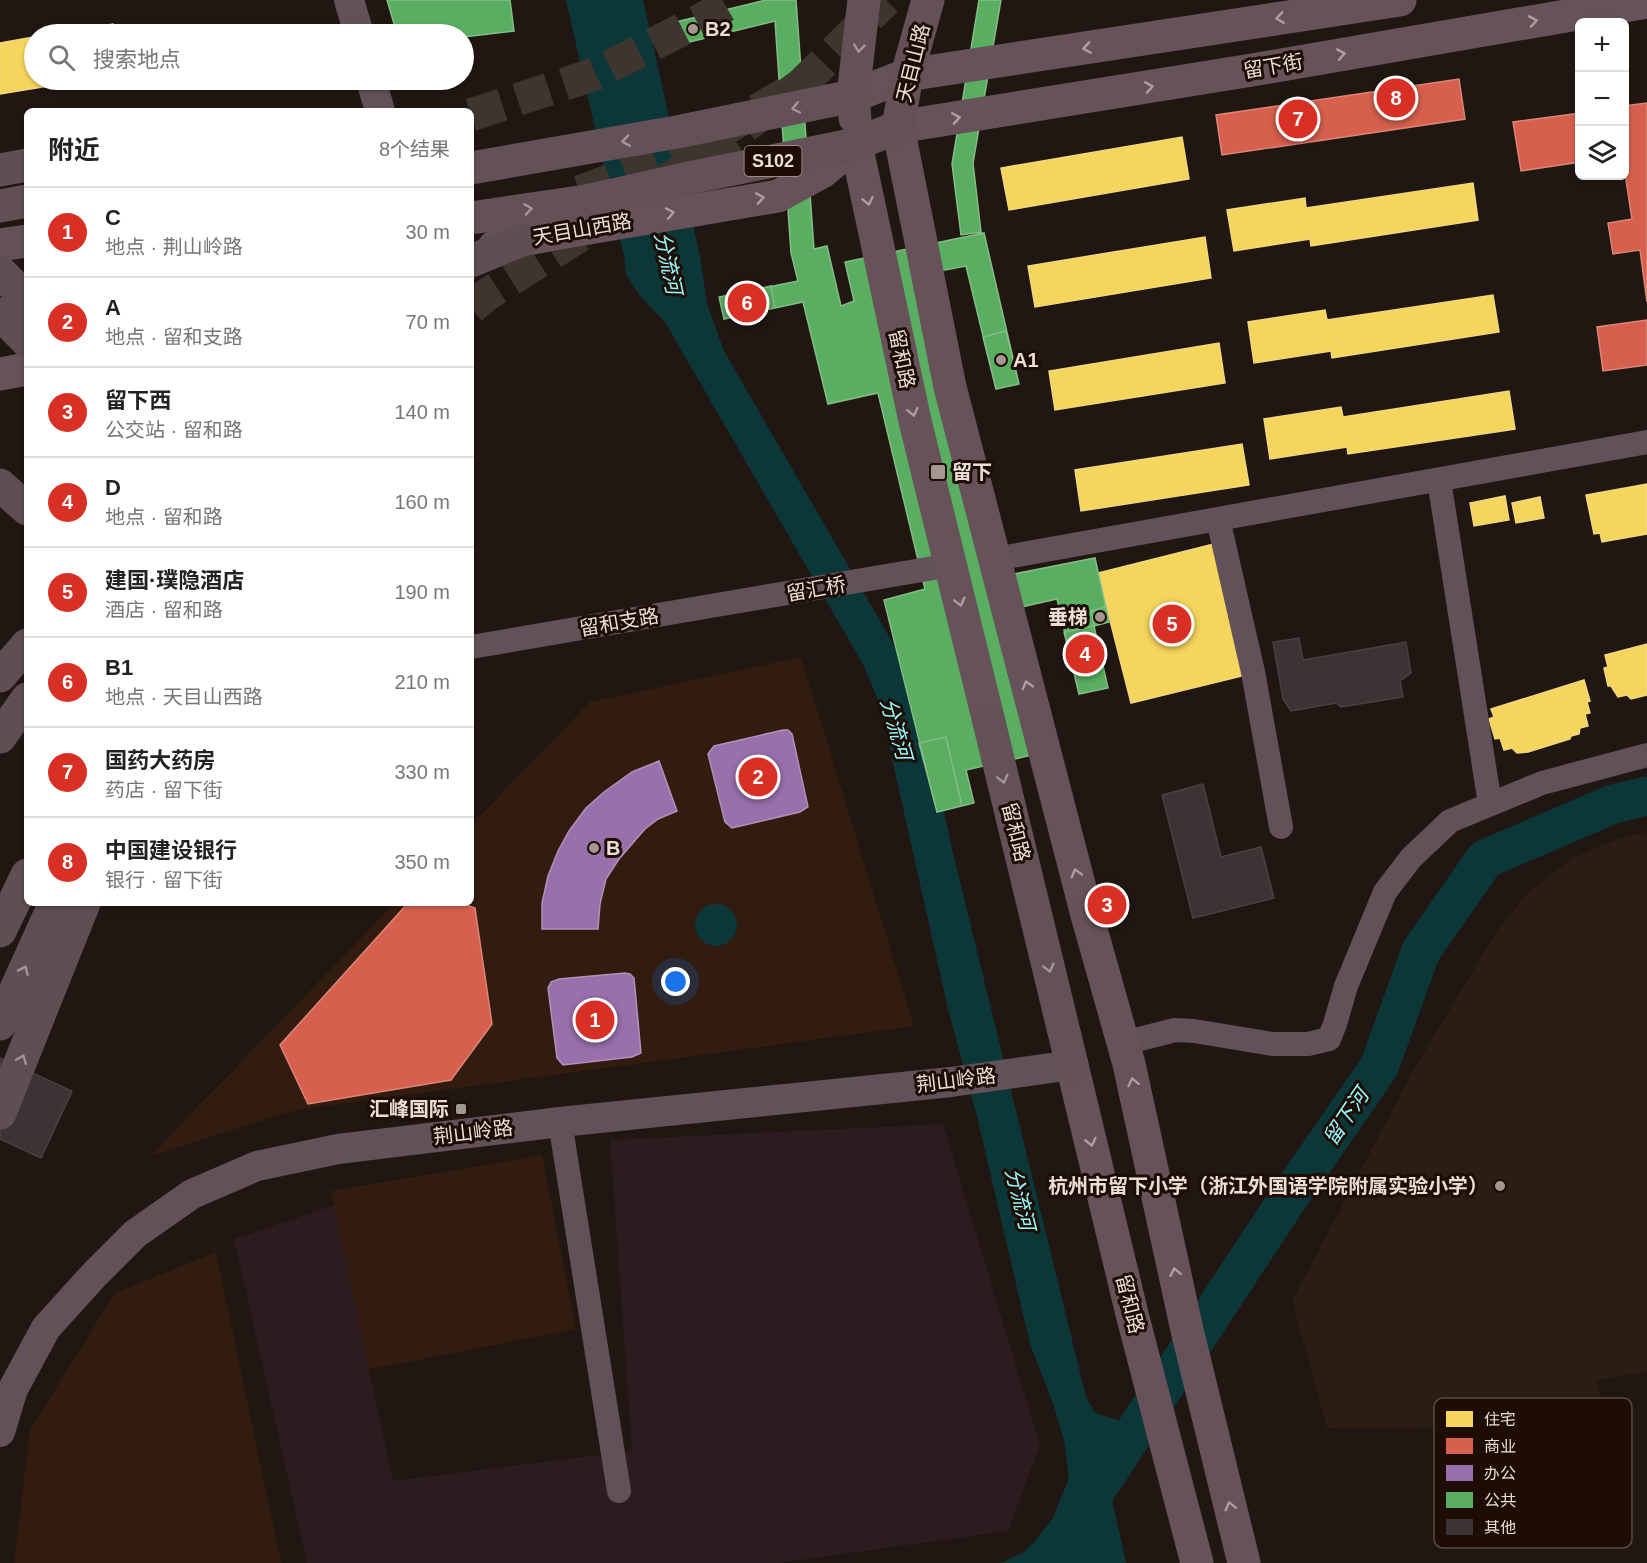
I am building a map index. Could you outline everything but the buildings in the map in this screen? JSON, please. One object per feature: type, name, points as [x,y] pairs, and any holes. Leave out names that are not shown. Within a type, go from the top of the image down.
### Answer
[{"type":"highway","points":[[0,170],[24,166]]},
{"type":"highway","points":[[0,206],[24,202]]},
{"type":"highway","points":[[474,260],[522,240]]},
{"type":"highway","points":[[0,272],[24,296]]},
{"type":"highway","points":[[0,314],[24,338]]},
{"type":"highway","points":[[0,341],[24,337]]},
{"type":"highway","points":[[0,485],[24,506]]},
{"type":"highway","points":[[0,676],[24,648]]},
{"type":"highway","points":[[0,737],[24,703]]},
{"type":"highway","points":[[0,931],[24,881]]},
{"type":"highway","points":[[0,1024],[54,906]]},
{"type":"highway","points":[[0,1113],[83,906]]},
{"type":"main road","points":[[853,96],[864,0]]},
{"type":"main road","name":"天目山路","points":[[898,127],[907,75],[928,0]]},
{"type":"main road","points":[[474,167],[677,132],[853,96],[907,75],[1400,0]]},
{"type":"main road","name":"留下街","points":[[898,127],[1264,68],[1647,2]]},
{"type":"main road","name":"留和路","points":[[853,96],[856,144],[915,421],[1150,1385],[1197,1563]]},
{"type":"main road","name":"留和路","points":[[898,127],[950,387],[1087,915],[1124,1043],[1187,1329],[1244,1563]]},
{"type":"main road","name":"天目山西路","points":[[474,252],[522,240],[591,214],[696,193],[856,144],[898,127]]},
{"type":"main road","name":"天目山西路","points":[[474,218],[591,214]]},
{"type":"main road","points":[[0,245],[24,241]]},
{"type":"main road","points":[[0,289],[24,285]]},
{"type":"main road","points":[[0,374],[24,370]]},
{"type":"street","points":[[349,0],[356,24]]},
{"type":"street","points":[[374,90],[379,108]]},
{"type":"street","points":[[994,559],[1647,442]]},
{"type":"street","points":[[1439,480],[1490,804]]},
{"type":"street","points":[[1218,519],[1254,672],[1281,827]]},
{"type":"street","name":"留汇桥","points":[[766,597],[951,565]]},
{"type":"street","name":"留和支路","points":[[474,646],[766,597]]},
{"type":"street","points":[[1124,1043],[1175,1030],[1272,1044],[1308,1044],[1329,1039],[1346,986],[1385,892],[1411,858],[1450,821],[1542,783],[1647,755]]},
{"type":"street","name":"荆山岭路","points":[[0,1432],[13,1389],[45,1328],[94,1275],[135,1234],[192,1194],[256,1166],[338,1149],[560,1122],[951,1082],[1072,1065]]},
{"type":"street","points":[[560,1122],[620,1491]]},
{"type":"shaded area","name":"汇峰国际","points":[[801,657],[914,1026],[296,1110],[150,1156],[392,906],[474,906],[474,822],[590,702]]},
{"type":"shaded area","name":"杭州市留下小学（浙江外国语学院附属实验小学）","points":[[1647,832],[1647,1372],[1597,1380],[1600,1398],[1434,1398],[1434,1427],[1327,1428],[1292,1301],[1413,1071],[1500,926],[1530,891],[1572,858],[1621,838]]},
{"type":"shaded area","points":[[943,1124],[1040,1445],[1008,1531],[778,1563],[307,1563],[234,1239],[334,1205],[393,1481],[632,1451],[610,1140]]},
{"type":"shaded area","points":[[542,1155],[576,1329],[366,1370],[331,1191]]},
{"type":"shaded area","points":[[216,1252],[281,1563],[14,1563],[30,1430],[115,1293]]},
{"type":"water","name":"分流河","points":[[566,0],[643,0],[700,256],[707,304],[724,351],[909,671],[925,722],[952,849],[1086,1397],[1095,1413],[1118,1420],[1131,1459],[1112,1499],[1126,1563],[1001,1563],[1028,1550],[1053,1518],[1069,1478],[1064,1440],[1054,1406],[1030,1344],[977,1116],[948,1009],[880,705],[864,666],[665,322],[640,296],[626,274],[624,256]]},
{"type":"water","points":[[716,904],[731,910],[737,925],[731,940],[716,946],[701,940],[695,925],[701,910]]},
{"type":"waterway","name":"留下河","points":[[1040,1563],[1054,1552],[1093,1495],[1287,1200],[1379,1067],[1421,951],[1485,859],[1613,804],[1647,796]]},
{"type":"tunnel","points":[[474,114],[595,74],[735,0]]},
{"type":"tunnel","points":[[580,192],[689,150],[802,84],[886,0]]},
{"type":"tunnel","points":[[664,182],[698,161],[802,84]]},
{"type":"tunnel","points":[[474,305],[485,296],[595,226]]},
{"type":"place","name":"B2","points":[[693,29]]},
{"type":"place","name":"中国建设银行","points":[[1396,98]]},
{"type":"place","name":"国药大药房","points":[[1298,119]]},
{"type":"place","name":"B1","points":[[747,303]]},
{"type":"place","name":"A1","points":[[1001,360]]},
{"type":"place","name":"留下","points":[[938,472]]},
{"type":"place","name":"垂梯","points":[[1100,617]]},
{"type":"place","name":"建国·璞隐酒店","points":[[1172,624]]},
{"type":"place","name":"D","points":[[1085,654]]},
{"type":"place","name":"A","points":[[758,777]]},
{"type":"place","name":"B","points":[[594,848]]},
{"type":"place","name":"留下西","points":[[1107,905]]},
{"type":"place","name":"C","points":[[595,1020]]},
{"type":"place","name":"汇峰国际","points":[[461,1109]]},
{"type":"place","name":"杭州市留下小学（浙江外国语学院附属实验小学）","points":[[1500,1186]]}]
